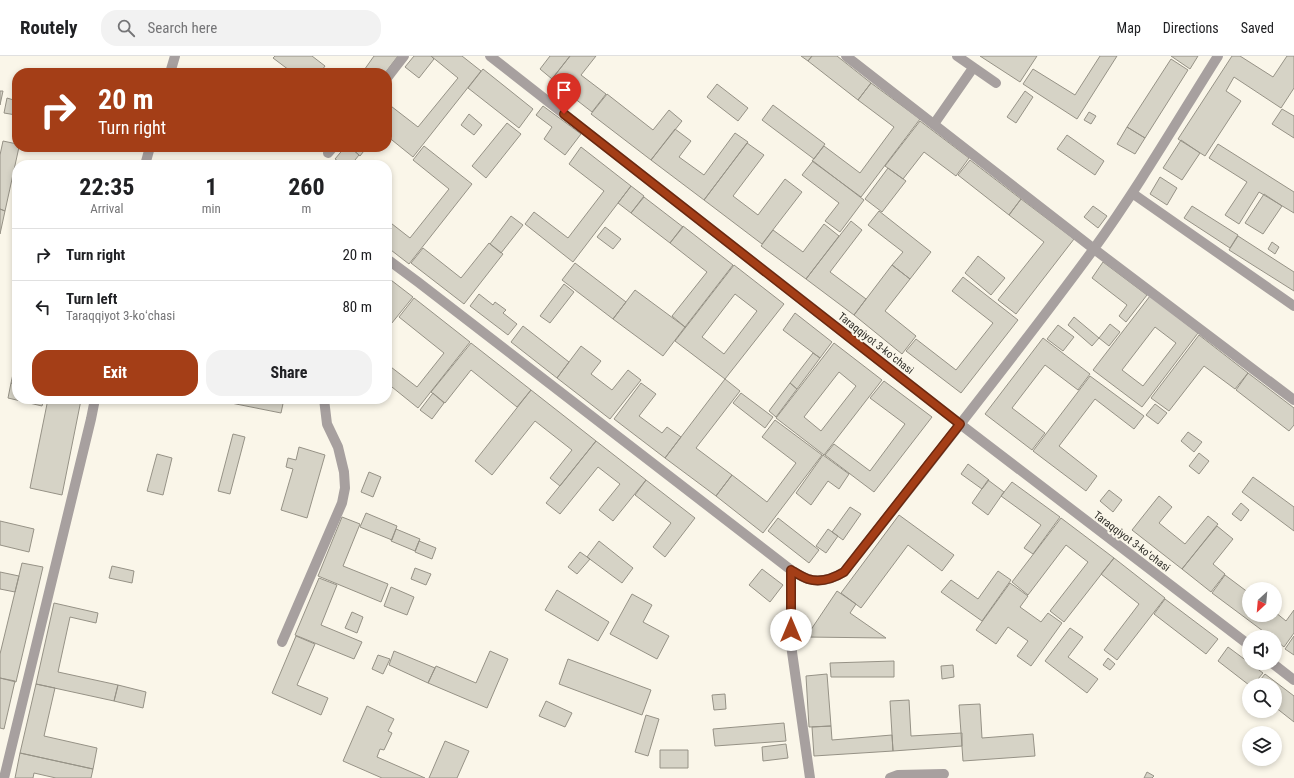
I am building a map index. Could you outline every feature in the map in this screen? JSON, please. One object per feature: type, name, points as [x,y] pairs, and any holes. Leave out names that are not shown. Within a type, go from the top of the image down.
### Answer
[{"type":"street","points":[[171,68],[175,56]]},
{"type":"street","points":[[392,72],[404,56]]},
{"type":"street","name":"Taraqqiyot 3-koʻchasi","points":[[490,56],[960,424],[1242,640]]},
{"type":"street","points":[[846,56],[1094,249],[1294,400]]},
{"type":"street","points":[[957,56],[996,83]]},
{"type":"street","points":[[392,263],[791,570],[809,579],[826,580],[836,577],[844,572],[1094,249],[1132,193],[1218,56]]},
{"type":"street","points":[[934,124],[974,68]]},
{"type":"street","points":[[1132,193],[1294,306]]},
{"type":"street","points":[[4,778],[91,420],[93,404]]},
{"type":"street","points":[[282,642],[342,503],[345,488],[344,472],[338,446],[327,424],[325,404]]},
{"type":"street","points":[[791,570],[791,646],[810,778]]},
{"type":"street","points":[[1281,670],[1294,680]]},
{"type":"street","points":[[890,778],[898,775],[944,774]]},
{"type":"building","points":[[275,56],[312,56],[325,66],[324,68],[286,68],[273,58]]},
{"type":"building","points":[[374,56],[398,56],[389,68],[366,68]]},
{"type":"building","points":[[414,56],[431,56],[434,59],[419,78],[405,67]]},
{"type":"building","points":[[431,56],[462,56],[481,71],[413,157],[392,140],[392,107],[418,127],[458,78]]},
{"type":"building","points":[[550,56],[570,56],[552,79],[540,69]]},
{"type":"building","points":[[570,56],[596,56],[581,75],[606,94],[592,112],[551,80]]},
{"type":"building","points":[[801,56],[812,56],[808,61]]},
{"type":"building","points":[[812,56],[837,56],[871,83],[858,100],[808,61]]},
{"type":"building","points":[[980,56],[1037,56],[1020,82]]},
{"type":"building","points":[[1100,56],[1117,56],[1077,119],[1023,84],[1033,69],[1075,95]]},
{"type":"building","points":[[1171,56],[1198,56],[1190,69]]},
{"type":"building","points":[[1232,56],[1240,56],[1273,77],[1287,56],[1294,56],[1294,88],[1281,108],[1234,77],[1226,91],[1241,101],[1205,156],[1178,139]]},
{"type":"building","points":[[1171,59],[1188,70],[1145,138],[1127,127]]},
{"type":"building","points":[[483,69],[533,109],[519,128],[468,88]]},
{"type":"building","points":[[871,83],[920,119],[861,197],[812,161],[824,146],[860,173],[894,127],[858,100]]},
{"type":"building","points":[[717,84],[748,108],[738,121],[707,97]]},
{"type":"building","points":[[0,91],[3,91],[0,105]]},
{"type":"building","points":[[1025,91],[1033,97],[1016,123],[1007,117]]},
{"type":"building","points":[[607,94],[653,130],[669,110],[682,121],[651,160],[591,114]]},
{"type":"building","points":[[7,98],[12,100],[12,114],[4,113]]},
{"type":"building","points":[[773,105],[825,144],[814,159],[762,120]]},
{"type":"building","points":[[543,106],[581,134],[565,155],[544,139],[552,127],[536,115]]},
{"type":"building","points":[[1282,109],[1294,116],[1294,138],[1272,124]]},
{"type":"building","points":[[1089,112],[1096,116],[1091,124],[1084,120]]},
{"type":"building","points":[[469,114],[482,125],[474,135],[461,125]]},
{"type":"building","points":[[920,121],[969,158],[956,176],[924,152],[903,179],[885,166]]},
{"type":"building","points":[[507,123],[521,134],[486,178],[472,166]]},
{"type":"building","points":[[1127,127],[1145,138],[1135,154],[1117,144]]},
{"type":"building","points":[[675,129],[691,141],[679,157],[704,175],[735,133],[748,142],[704,200],[651,160]]},
{"type":"building","points":[[1067,135],[1104,161],[1095,175],[1057,149]]},
{"type":"building","points":[[1181,140],[1200,153],[1182,180],[1163,168]]},
{"type":"building","points":[[3,141],[12,143],[12,152],[18,152],[16,160],[12,160],[12,179],[5,211],[0,209],[0,155]]},
{"type":"building","points":[[747,143],[764,155],[733,196],[758,215],[785,179],[802,192],[762,244],[704,200]]},
{"type":"building","points":[[1218,144],[1294,192],[1294,213],[1259,192],[1239,224],[1225,215],[1247,182],[1209,158]]},
{"type":"building","points":[[424,146],[472,184],[409,264],[392,251],[392,224],[410,238],[449,189],[413,160]]},
{"type":"building","points":[[581,147],[631,186],[573,262],[525,224],[534,212],[568,238],[604,191],[569,164]]},
{"type":"building","points":[[341,152],[356,152],[359,155],[355,160],[335,159]]},
{"type":"building","points":[[356,152],[363,152],[360,156]]},
{"type":"building","points":[[970,160],[1021,199],[1009,215],[958,175]]},
{"type":"building","points":[[813,161],[864,200],[840,232],[825,221],[839,203],[802,175]]},
{"type":"building","points":[[888,168],[906,181],[882,212],[865,199]]},
{"type":"building","points":[[1160,177],[1177,188],[1167,205],[1150,194]]},
{"type":"building","points":[[631,186],[644,196],[631,213],[618,203]]},
{"type":"building","points":[[1264,194],[1282,206],[1263,234],[1245,223]]},
{"type":"building","points":[[644,197],[683,227],[670,243],[631,213]]},
{"type":"building","points":[[1021,199],[1074,239],[1016,314],[998,300],[1044,242],[1009,215]]},
{"type":"building","points":[[1093,206],[1107,216],[1098,228],[1084,217]]},
{"type":"building","points":[[1192,206],[1238,235],[1230,248],[1184,218]]},
{"type":"building","points":[[0,209],[5,211],[0,234]]},
{"type":"building","points":[[879,211],[931,252],[910,279],[892,265],[903,252],[868,225]]},
{"type":"building","points":[[511,216],[523,225],[501,253],[490,244]]},
{"type":"building","points":[[851,221],[862,230],[830,272],[866,299],[854,315],[806,279]]},
{"type":"building","points":[[824,224],[839,236],[806,279],[761,246],[773,230],[803,252]]},
{"type":"building","points":[[683,226],[733,265],[685,327],[672,316],[707,272],[670,243]]},
{"type":"building","points":[[605,227],[621,239],[613,249],[597,237]]},
{"type":"building","points":[[1238,236],[1294,272],[1294,291],[1229,250]]},
{"type":"building","points":[[1272,242],[1279,247],[1275,254],[1268,249]]},
{"type":"building","points":[[489,243],[503,254],[464,304],[411,263],[423,248],[461,278]]},
{"type":"building","points":[[978,256],[1005,278],[991,295],[965,273]]},
{"type":"building","points":[[1103,262],[1147,295],[1126,322],[1119,316],[1127,305],[1092,278]]},
{"type":"building","points":[[575,263],[626,302],[613,319],[562,280]]},
{"type":"building","points":[[734,265],[784,304],[725,379],[675,341]],"holes":[[[735,294],[757,311],[724,354],[702,337]]]},
{"type":"building","points":[[892,265],[910,279],[885,311],[916,336],[902,354],[854,315]]},
{"type":"building","points":[[963,277],[1018,320],[961,393],[906,351],[916,339],[956,370],[993,323],[952,291]]},
{"type":"building","points":[[392,281],[413,297],[392,323]]},
{"type":"building","points":[[564,284],[574,292],[550,323],[540,316]]},
{"type":"building","points":[[635,290],[685,327],[663,356],[613,319]]},
{"type":"building","points":[[479,294],[493,305],[495,302],[506,310],[503,313],[517,324],[508,335],[470,306]]},
{"type":"building","points":[[1150,296],[1198,333],[1142,407],[1093,370]],"holes":[[[1155,327],[1176,343],[1143,386],[1122,370]]]},
{"type":"building","points":[[414,298],[470,342],[418,408],[392,387],[392,368],[417,387],[444,353],[399,317]]},
{"type":"building","points":[[795,313],[832,342],[820,358],[783,330]]},
{"type":"building","points":[[1074,317],[1099,338],[1092,346],[1068,325]]},
{"type":"building","points":[[1110,324],[1120,332],[1109,346],[1099,338]]},
{"type":"building","points":[[1058,325],[1074,337],[1063,351],[1047,339]]},
{"type":"building","points":[[523,326],[569,362],[557,378],[511,342]]},
{"type":"building","points":[[1199,335],[1248,373],[1235,389],[1204,366],[1169,411],[1151,398]]},
{"type":"building","points":[[1043,338],[1090,374],[1078,390],[1045,365],[1012,408],[1045,433],[1032,450],[985,414]]},
{"type":"building","points":[[471,343],[531,390],[517,407],[471,370],[445,403],[431,392]]},
{"type":"building","points":[[834,343],[882,380],[824,455],[776,418]],"holes":[[[839,372],[856,386],[821,431],[804,417]]]},
{"type":"building","points":[[581,346],[601,361],[591,374],[612,390],[628,370],[641,380],[610,419],[557,378]]},
{"type":"building","points":[[813,353],[820,358],[797,389],[790,383]]},
{"type":"building","points":[[1248,373],[1294,408],[1294,425],[1289,431],[1236,390]]},
{"type":"building","points":[[1090,376],[1144,416],[1134,429],[1095,399],[1059,446],[1097,476],[1086,491],[1033,451]]},
{"type":"building","points":[[725,379],[740,391],[696,448],[732,475],[716,496],[665,458]]},
{"type":"building","points":[[884,381],[932,417],[874,492],[825,455],[834,444],[870,471],[905,424],[870,398]]},
{"type":"building","points":[[11,383],[12,399],[8,398]]},
{"type":"building","points":[[641,383],[656,394],[639,416],[662,433],[667,427],[681,437],[665,458],[614,419]]},
{"type":"building","points":[[790,383],[797,389],[776,417],[769,411]]},
{"type":"building","points":[[531,390],[596,441],[560,486],[550,478],[572,450],[535,421],[492,475],[475,461]]},
{"type":"building","points":[[433,393],[444,403],[432,419],[420,410]]},
{"type":"building","points":[[741,393],[773,417],[765,428],[733,403]]},
{"type":"building","points":[[47,404],[80,404],[62,495],[30,488]]},
{"type":"building","points":[[236,404],[283,404],[281,413]]},
{"type":"building","points":[[1155,404],[1167,413],[1158,424],[1146,415]]},
{"type":"building","points":[[775,420],[822,455],[763,533],[716,496],[732,475],[767,502],[796,463],[762,437]]},
{"type":"building","points":[[1188,432],[1202,442],[1194,452],[1181,441]]},
{"type":"building","points":[[233,434],[245,437],[230,494],[218,491]]},
{"type":"building","points":[[596,441],[646,480],[613,521],[599,510],[620,484],[598,467],[560,514],[546,503]]},
{"type":"building","points":[[299,447],[325,455],[307,518],[281,510],[293,469],[286,467],[288,458],[296,460]]},
{"type":"building","points":[[1199,453],[1209,461],[1199,474],[1189,466]]},
{"type":"building","points":[[157,454],[172,458],[163,495],[147,491]]},
{"type":"building","points":[[823,455],[849,474],[839,489],[828,481],[811,505],[796,493]]},
{"type":"building","points":[[968,464],[989,480],[982,489],[961,474]]},
{"type":"building","points":[[369,472],[381,477],[373,497],[361,492]]},
{"type":"building","points":[[1253,477],[1294,507],[1294,531],[1242,492]]},
{"type":"building","points":[[646,480],[695,518],[665,557],[653,547],[671,523],[635,495]]},
{"type":"building","points":[[988,480],[1004,492],[988,515],[972,503]]},
{"type":"building","points":[[1012,482],[1060,517],[1033,554],[1024,548],[1041,525],[1001,496]]},
{"type":"building","points":[[1109,490],[1122,500],[1113,512],[1100,501]]},
{"type":"building","points":[[1159,496],[1172,507],[1159,523],[1185,544],[1208,516],[1218,524],[1182,569],[1132,530]]},
{"type":"building","points":[[1241,503],[1249,510],[1241,521],[1232,514]]},
{"type":"building","points":[[850,507],[861,514],[843,540],[832,532]]},
{"type":"building","points":[[366,513],[397,526],[392,540],[360,527]]},
{"type":"building","points":[[899,515],[954,555],[942,571],[908,545],[861,608],[841,593]]},
{"type":"building","points":[[342,517],[360,524],[343,566],[388,584],[381,602],[318,576]]},
{"type":"building","points":[[778,518],[819,550],[809,563],[768,531]]},
{"type":"building","points":[[1061,518],[1114,558],[1064,622],[1050,611],[1088,562],[1066,545],[1028,595],[1012,582]]},
{"type":"building","points":[[0,521],[34,529],[29,552],[0,545]]},
{"type":"building","points":[[1217,526],[1233,539],[1213,564],[1225,574],[1211,592],[1182,569]]},
{"type":"building","points":[[396,529],[420,539],[415,551],[391,541]]},
{"type":"building","points":[[828,529],[838,536],[826,553],[816,546]]},
{"type":"building","points":[[419,541],[436,548],[432,559],[415,552]]},
{"type":"building","points":[[599,541],[633,568],[622,583],[587,557]]},
{"type":"building","points":[[580,552],[590,559],[577,574],[568,567]]},
{"type":"building","points":[[1114,558],[1165,598],[1117,660],[1104,650],[1139,604],[1101,574]]},
{"type":"building","points":[[22,563],[43,567],[16,682],[0,678],[0,654]]},
{"type":"building","points":[[112,566],[134,571],[132,583],[109,578]]},
{"type":"building","points":[[415,568],[431,574],[426,585],[411,579]]},
{"type":"building","points":[[762,569],[783,585],[770,602],[749,585]]},
{"type":"building","points":[[998,571],[1011,580],[982,621],[941,592],[951,580],[978,599]]},
{"type":"building","points":[[0,572],[19,576],[15,592],[0,589]]},
{"type":"building","points":[[1225,575],[1242,588],[1242,615],[1212,593]]},
{"type":"building","points":[[319,578],[337,585],[321,625],[362,642],[354,659],[295,635]]},
{"type":"building","points":[[1010,583],[1028,596],[1020,607],[1041,622],[1048,613],[1062,623],[1031,666],[1017,656],[1028,641],[1008,627],[996,644],[976,630]]},
{"type":"building","points":[[391,587],[414,597],[407,615],[384,606]]},
{"type":"building","points":[[557,590],[609,622],[598,641],[545,610]]},
{"type":"building","points":[[837,591],[856,604],[850,613],[886,638],[806,637]]},
{"type":"building","points":[[632,594],[652,605],[643,622],[669,636],[657,659],[610,634]]},
{"type":"building","points":[[1165,599],[1218,639],[1206,654],[1154,614]]},
{"type":"building","points":[[54,603],[98,613],[96,623],[70,617],[58,672],[118,685],[114,701],[36,684]]},
{"type":"building","points":[[1294,610],[1294,633],[1284,647],[1282,645],[1282,630],[1262,630],[1251,622],[1282,622],[1282,618],[1286,621]]},
{"type":"building","points":[[352,612],[363,617],[357,633],[345,628]]},
{"type":"building","points":[[1070,628],[1083,637],[1068,657],[1098,679],[1087,693],[1045,661]]},
{"type":"building","points":[[296,636],[315,644],[297,685],[328,698],[321,715],[272,693]]},
{"type":"building","points":[[1294,636],[1294,655],[1285,649]]},
{"type":"building","points":[[1228,647],[1242,657],[1242,670],[1259,670],[1263,673],[1259,678],[1242,678],[1242,680],[1218,661]]},
{"type":"building","points":[[394,651],[435,668],[428,683],[389,665]]},
{"type":"building","points":[[490,651],[508,659],[487,708],[428,683],[436,666],[476,683]]},
{"type":"building","points":[[378,655],[390,659],[383,674],[372,669]]},
{"type":"building","points":[[1108,658],[1115,664],[1110,670],[1103,665]]},
{"type":"building","points":[[568,659],[651,690],[642,715],[559,684]]},
{"type":"building","points":[[894,661],[894,677],[831,677],[830,663]]},
{"type":"building","points":[[953,665],[954,677],[942,679],[941,666]]},
{"type":"building","points":[[827,674],[831,726],[809,727],[806,676]]},
{"type":"building","points":[[1265,674],[1270,678],[1262,678]]},
{"type":"building","points":[[0,678],[15,681],[4,729],[0,728]]},
{"type":"building","points":[[36,684],[55,688],[44,736],[97,748],[93,769],[20,753]]},
{"type":"building","points":[[118,685],[146,692],[143,708],[114,701]]},
{"type":"building","points":[[1282,687],[1294,696],[1294,722],[1282,713]]},
{"type":"building","points":[[725,694],[726,709],[714,710],[712,695]]},
{"type":"building","points":[[909,700],[911,736],[962,733],[962,746],[893,751],[890,701]]},
{"type":"building","points":[[546,701],[572,713],[565,727],[539,716]]},
{"type":"building","points":[[980,704],[982,738],[1033,734],[1035,756],[963,761],[959,705]]},
{"type":"building","points":[[367,706],[394,719],[388,731],[392,733],[384,750],[380,749],[377,757],[425,778],[382,778],[343,761]]},
{"type":"building","points":[[646,715],[659,719],[648,756],[635,752]]},
{"type":"building","points":[[784,723],[786,741],[715,746],[713,729]]},
{"type":"building","points":[[831,726],[832,740],[892,735],[893,751],[814,756],[812,727]]},
{"type":"building","points":[[445,741],[469,751],[457,778],[429,778]]},
{"type":"building","points":[[786,744],[788,758],[763,761],[762,747]]},
{"type":"building","points":[[660,750],[688,750],[688,768],[660,768]]},
{"type":"building","points":[[20,753],[93,769],[91,778],[56,778],[34,773],[33,778],[15,778]]},
{"type":"building","points":[[1147,772],[1154,776],[1152,778],[1144,778]]},
{"type":"route","points":[[564,114],[960,424],[844,572],[836,577],[826,580],[809,579],[791,570],[791,630]]}]
